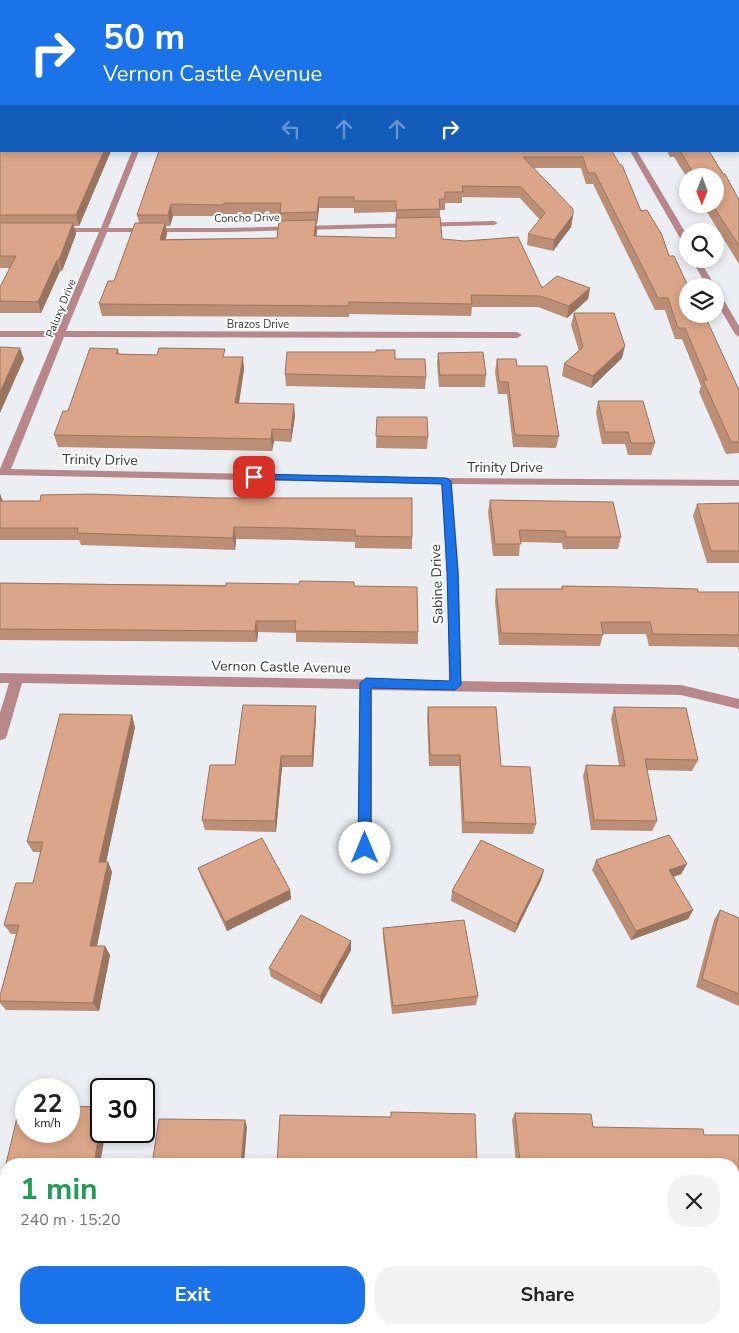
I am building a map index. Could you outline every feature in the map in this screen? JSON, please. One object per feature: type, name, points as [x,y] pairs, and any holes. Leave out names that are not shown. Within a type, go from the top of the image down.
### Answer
[{"type":"street","name":"Paluxy Drive","points":[[2,472],[62,334],[136,152]]},
{"type":"street","points":[[634,152],[679,230]]},
{"type":"street","name":"Concho Drive","points":[[48,230],[105,231],[494,223]]},
{"type":"street","points":[[724,308],[739,334]]},
{"type":"street","name":"Brazos Drive","points":[[0,334],[517,335]]},
{"type":"street","name":"Trinity Drive","points":[[2,472],[446,481],[739,483]]},
{"type":"street","name":"Sabine Drive","points":[[446,481],[453,573],[455,685]]},
{"type":"street","name":"Vernon Castle Avenue","points":[[0,678],[681,690],[739,704]]},
{"type":"street","points":[[0,735],[16,678]]},
{"type":"street","points":[[365,848],[366,683]]},
{"type":"building","points":[[0,152],[104,152],[76,215],[0,215]]},
{"type":"building","points":[[159,152],[613,152],[620,165],[622,165],[641,211],[647,210],[662,235],[669,256],[674,256],[684,278],[679,278],[679,323],[708,323],[739,390],[739,442],[731,442],[703,380],[707,380],[685,328],[678,328],[668,298],[658,298],[595,173],[588,173],[583,157],[523,157],[573,209],[573,215],[554,240],[528,234],[545,213],[521,187],[462,186],[463,192],[445,192],[445,199],[439,199],[440,209],[396,210],[396,201],[354,201],[354,197],[319,197],[317,212],[280,213],[281,203],[171,204],[168,215],[137,215]]},
{"type":"building","points":[[681,152],[710,152],[719,168],[690,168]]},
{"type":"building","points":[[724,174],[739,200],[739,246],[718,213],[724,213]]},
{"type":"building","points":[[440,217],[442,239],[465,241],[518,237],[542,288],[557,276],[590,288],[569,306],[540,296],[471,295],[472,304],[349,302],[348,306],[99,304],[108,281],[114,281],[135,223],[165,223],[160,240],[277,238],[279,221],[316,220],[314,236],[396,238],[396,218]]},
{"type":"building","points":[[0,223],[73,223],[59,260],[57,260],[38,302],[0,301],[0,287],[16,256],[0,256]]},
{"type":"building","points":[[574,313],[614,313],[625,346],[593,376],[564,364],[583,347]]},
{"type":"building","points":[[0,347],[20,348],[0,392]]},
{"type":"building","points":[[90,348],[118,349],[116,354],[157,355],[159,348],[225,349],[223,357],[243,357],[235,403],[294,404],[291,430],[272,429],[271,439],[54,435],[63,411],[68,411]]},
{"type":"building","points":[[376,350],[395,350],[395,359],[425,359],[426,377],[285,374],[287,352],[376,352]]},
{"type":"building","points":[[483,352],[486,375],[440,375],[438,353]]},
{"type":"building","points":[[497,359],[516,359],[517,366],[547,366],[559,436],[515,435],[508,382],[499,382]]},
{"type":"building","points":[[598,401],[643,401],[655,443],[631,443],[628,432],[605,432]]},
{"type":"building","points":[[377,417],[427,417],[428,437],[376,436]]},
{"type":"building","points":[[89,494],[218,498],[412,498],[412,537],[355,536],[355,530],[290,528],[234,527],[233,538],[77,533],[78,528],[0,528],[0,501],[40,501],[41,495]]},
{"type":"building","points":[[490,500],[613,502],[621,537],[566,537],[565,531],[519,530],[521,544],[495,544]]},
{"type":"building","points":[[739,503],[739,551],[711,551],[697,504]]},
{"type":"building","points":[[300,581],[354,582],[354,586],[417,587],[418,632],[295,631],[296,621],[256,621],[255,631],[0,629],[0,583],[226,586],[226,583],[299,584]]},
{"type":"building","points":[[562,586],[697,589],[698,592],[739,592],[739,635],[653,634],[650,622],[601,622],[603,635],[501,633],[496,589],[563,589]]},
{"type":"building","points":[[243,705],[316,706],[312,756],[281,756],[275,821],[202,820],[210,765],[235,765]]},
{"type":"building","points":[[428,707],[496,707],[501,766],[530,767],[536,824],[464,822],[460,755],[430,755]]},
{"type":"building","points":[[614,707],[686,708],[698,760],[645,759],[657,821],[594,820],[586,765],[625,766]]},
{"type":"building","points":[[60,714],[132,715],[99,862],[108,862],[90,946],[105,946],[93,1003],[0,1001],[19,925],[4,925],[16,883],[33,883],[43,842],[27,842]]},
{"type":"building","points":[[669,835],[687,864],[669,870],[693,910],[636,931],[596,860]]},
{"type":"building","points":[[262,838],[290,890],[225,922],[198,868]]},
{"type":"building","points":[[481,840],[544,870],[517,924],[452,891]]},
{"type":"building","points":[[720,910],[739,918],[739,994],[702,979]]},
{"type":"building","points":[[301,915],[351,941],[320,996],[269,968]]},
{"type":"building","points":[[464,920],[478,996],[393,1006],[383,928]]},
{"type":"building","points":[[80,1106],[90,1107],[90,1143],[97,1143],[95,1158],[7,1158],[15,1126],[15,1143],[80,1143]]},
{"type":"building","points":[[391,1112],[475,1114],[477,1158],[277,1158],[280,1115],[391,1117]]},
{"type":"building","points":[[515,1113],[591,1114],[593,1127],[703,1129],[704,1135],[739,1135],[739,1158],[519,1158]]},
{"type":"building","points":[[159,1119],[245,1120],[242,1158],[153,1158]]},
{"type":"route","points":[[254,477],[446,481],[453,573],[455,685],[366,683],[365,848]]}]
